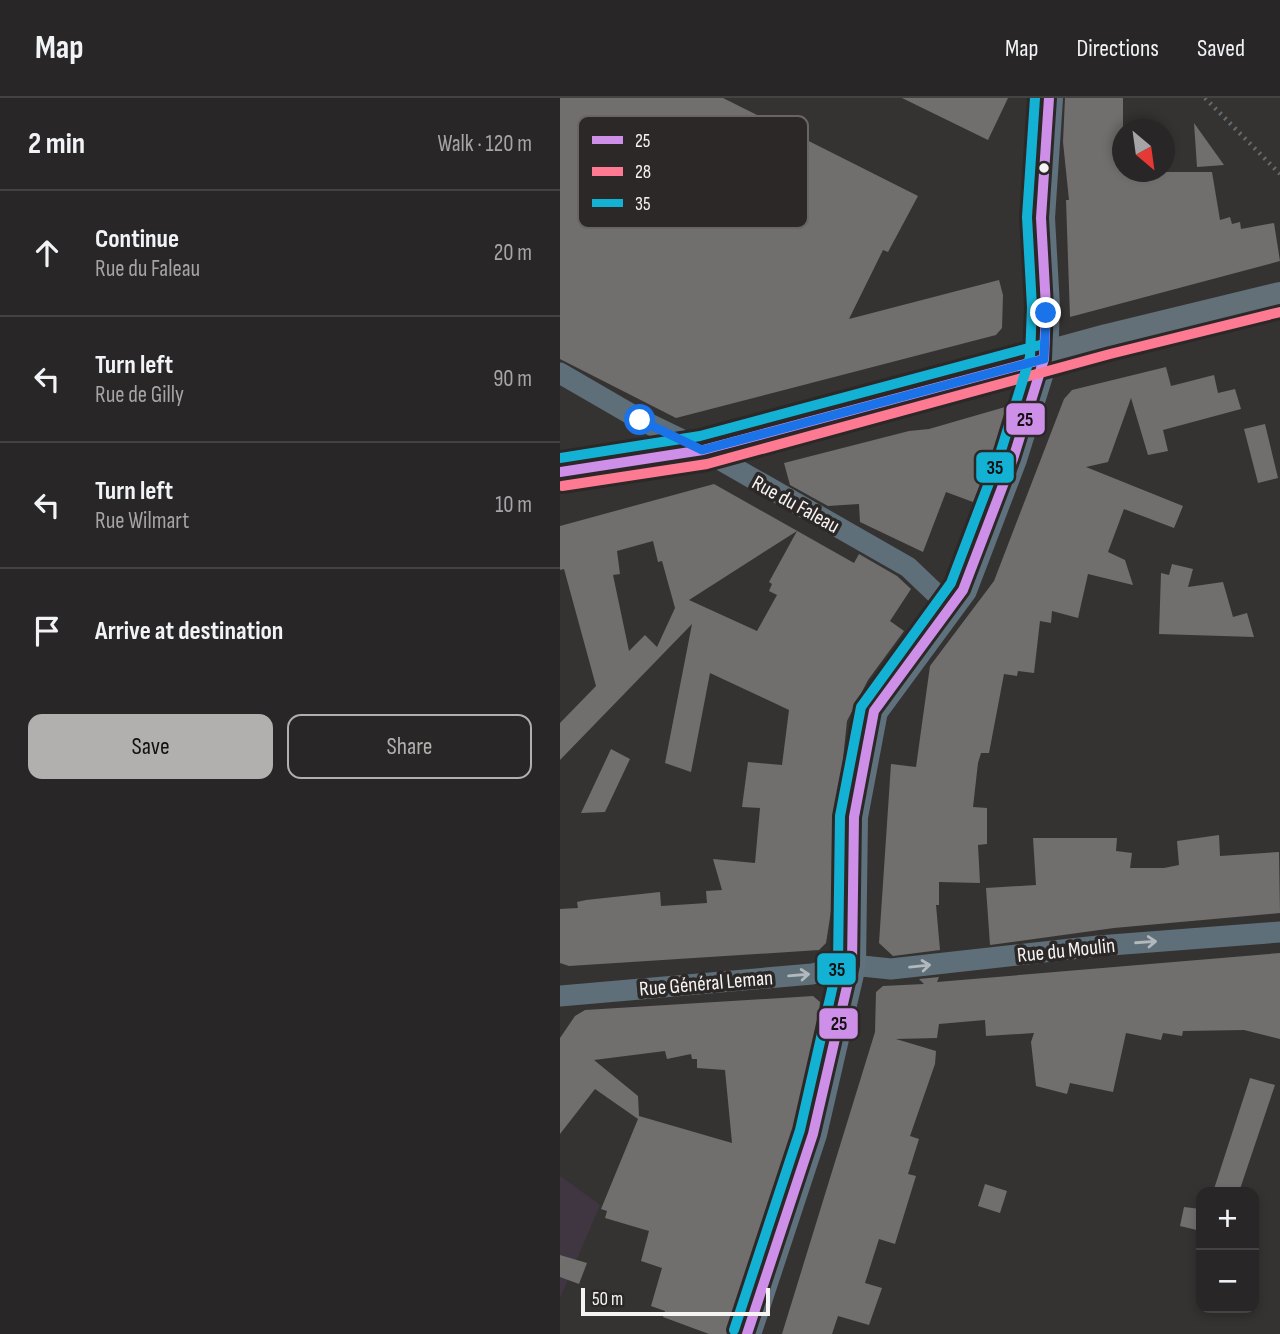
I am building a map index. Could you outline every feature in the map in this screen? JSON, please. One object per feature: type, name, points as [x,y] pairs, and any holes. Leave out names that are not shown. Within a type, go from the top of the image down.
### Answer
[{"type":"main road","points":[[747,1334],[813,1133],[852,965],[853,817],[874,710],[963,590],[1013,458],[1044,359],[1046,307],[1041,218],[1049,98]]},
{"type":"main road","points":[[560,472],[702,450],[1107,340],[1280,298]]},
{"type":"main road","points":[[560,459],[639,461]]},
{"type":"street","name":"Rue du Faleau","points":[[560,373],[908,567],[950,607]]},
{"type":"street","name":"Rue du Moulin","points":[[852,965],[891,970],[1098,946],[1280,932]]},
{"type":"street","name":"Rue Général Leman","points":[[560,996],[812,974],[852,965]]},
{"type":"path","points":[[1205,98],[1280,174]]},
{"type":"shaded area","points":[[560,1176],[600,1205],[560,1298]]},
{"type":"building","points":[[560,98],[723,98],[759,116],[578,116],[578,228],[808,228],[808,141],[918,196],[888,252],[883,250],[849,319],[999,280],[1003,295],[1002,328],[996,335],[676,418],[560,359]]},
{"type":"building","points":[[902,98],[1008,98],[988,140]]},
{"type":"building","points":[[1065,98],[1123,98],[1123,119],[1112,119],[1112,182],[1175,182],[1175,172],[1212,172],[1220,220],[1230,217],[1232,224],[1240,222],[1241,229],[1274,223],[1280,261],[1070,317],[1066,200],[1069,200],[1063,142]]},
{"type":"building","points":[[1194,123],[1224,165],[1197,167]]},
{"type":"building","points":[[1166,367],[1171,386],[1214,375],[1218,393],[1235,389],[1241,409],[1163,430],[1168,451],[1148,455],[1131,398],[1108,462],[1086,467],[1183,506],[1174,528],[1124,509],[1108,552],[1125,560],[1133,585],[1088,574],[1078,618],[1052,611],[1051,623],[1040,621],[1034,673],[1018,671],[1017,676],[1004,674],[989,753],[981,753],[978,763],[973,807],[987,808],[987,844],[978,845],[980,883],[939,882],[939,905],[936,905],[940,950],[893,956],[879,943],[891,764],[916,767],[930,666],[994,581],[1064,399],[1072,390]]},
{"type":"building","points":[[1012,405],[973,502],[946,492],[923,552],[860,522],[859,504],[828,506],[790,485],[784,463],[909,431],[929,429]]},
{"type":"building","points":[[1265,424],[1278,478],[1258,483],[1244,429]]},
{"type":"building","points":[[714,484],[854,563],[859,554],[897,576],[911,589],[890,621],[904,631],[868,680],[847,721],[837,817],[836,879],[826,943],[819,950],[569,966],[560,963],[560,909],[578,908],[577,902],[586,900],[660,892],[661,906],[707,903],[706,891],[722,890],[713,859],[755,863],[760,808],[742,807],[748,762],[782,765],[789,710],[710,673],[691,772],[665,763],[692,624],[560,760],[560,723],[596,686],[564,569],[560,570],[560,526]],"holes":[[[797,531],[769,582],[772,584],[769,591],[777,595],[757,631],[689,600]],[[653,541],[658,562],[662,561],[675,608],[657,647],[645,635],[629,651],[613,575],[620,574],[617,551]]]},
{"type":"building","points":[[1172,564],[1193,569],[1188,587],[1223,582],[1233,617],[1247,613],[1254,637],[1159,634],[1161,573],[1169,575]]},
{"type":"building","points":[[611,749],[630,759],[605,812],[581,813]]},
{"type":"building","points":[[1219,835],[1220,856],[1279,852],[1280,913],[1114,928],[990,945],[986,888],[1036,885],[1033,838],[1117,838],[1116,851],[1132,853],[1130,868],[1164,868],[1179,865],[1177,841]]},
{"type":"building","points":[[1280,953],[1280,1039],[1244,1030],[1183,1031],[1182,1036],[1163,1033],[1161,1040],[1126,1033],[1113,1092],[1070,1083],[1067,1094],[1036,1086],[1031,1042],[1034,1033],[986,1036],[985,1020],[939,1024],[937,1038],[896,1039],[936,1051],[935,1064],[910,1136],[919,1139],[908,1174],[916,1176],[895,1244],[879,1239],[865,1283],[882,1288],[869,1325],[838,1316],[832,1334],[782,1334],[875,1032],[876,992],[883,986],[924,984],[919,979],[939,977],[937,982]]},
{"type":"building","points":[[813,996],[820,1002],[816,1046],[809,1079],[728,1334],[709,1334],[663,1317],[665,1311],[651,1306],[662,1268],[641,1261],[649,1231],[605,1218],[607,1211],[601,1209],[638,1119],[595,1089],[560,1134],[560,1038],[575,1016],[585,1010]],"holes":[[[665,1051],[667,1059],[691,1054],[692,1059],[697,1059],[697,1068],[725,1070],[732,1143],[639,1116],[638,1096],[594,1060]]]},
{"type":"building","points":[[1250,1078],[1275,1085],[1241,1187],[1215,1187]]},
{"type":"building","points":[[985,1184],[1007,1191],[1000,1213],[978,1206]]},
{"type":"building","points":[[1184,1207],[1196,1208],[1196,1230],[1180,1226]]},
{"type":"building","points":[[560,1255],[587,1263],[579,1284],[560,1277]]},
{"type":"transit line","name":"35","points":[[734,1330],[800,1130],[838,963],[840,816],[861,707],[951,583],[1000,454],[1030,357],[1032,307],[1027,217],[1035,98]]},
{"type":"transit line","name":"25","points":[[747,1334],[813,1134],[852,965],[854,817],[874,711],[963,590],[1013,459],[1044,359],[1046,307],[1041,218],[1049,98]]},
{"type":"transit line","name":"28","points":[[562,486],[707,464],[1110,354],[1280,312]]},
{"type":"transit line","name":"35","points":[[560,458],[700,436],[1040,345]]},
{"type":"transit line","name":"25","points":[[560,472],[703,450],[1044,359]]},
{"type":"route","points":[[640,420],[702,450],[756,436],[1044,359],[1046,313]]}]
